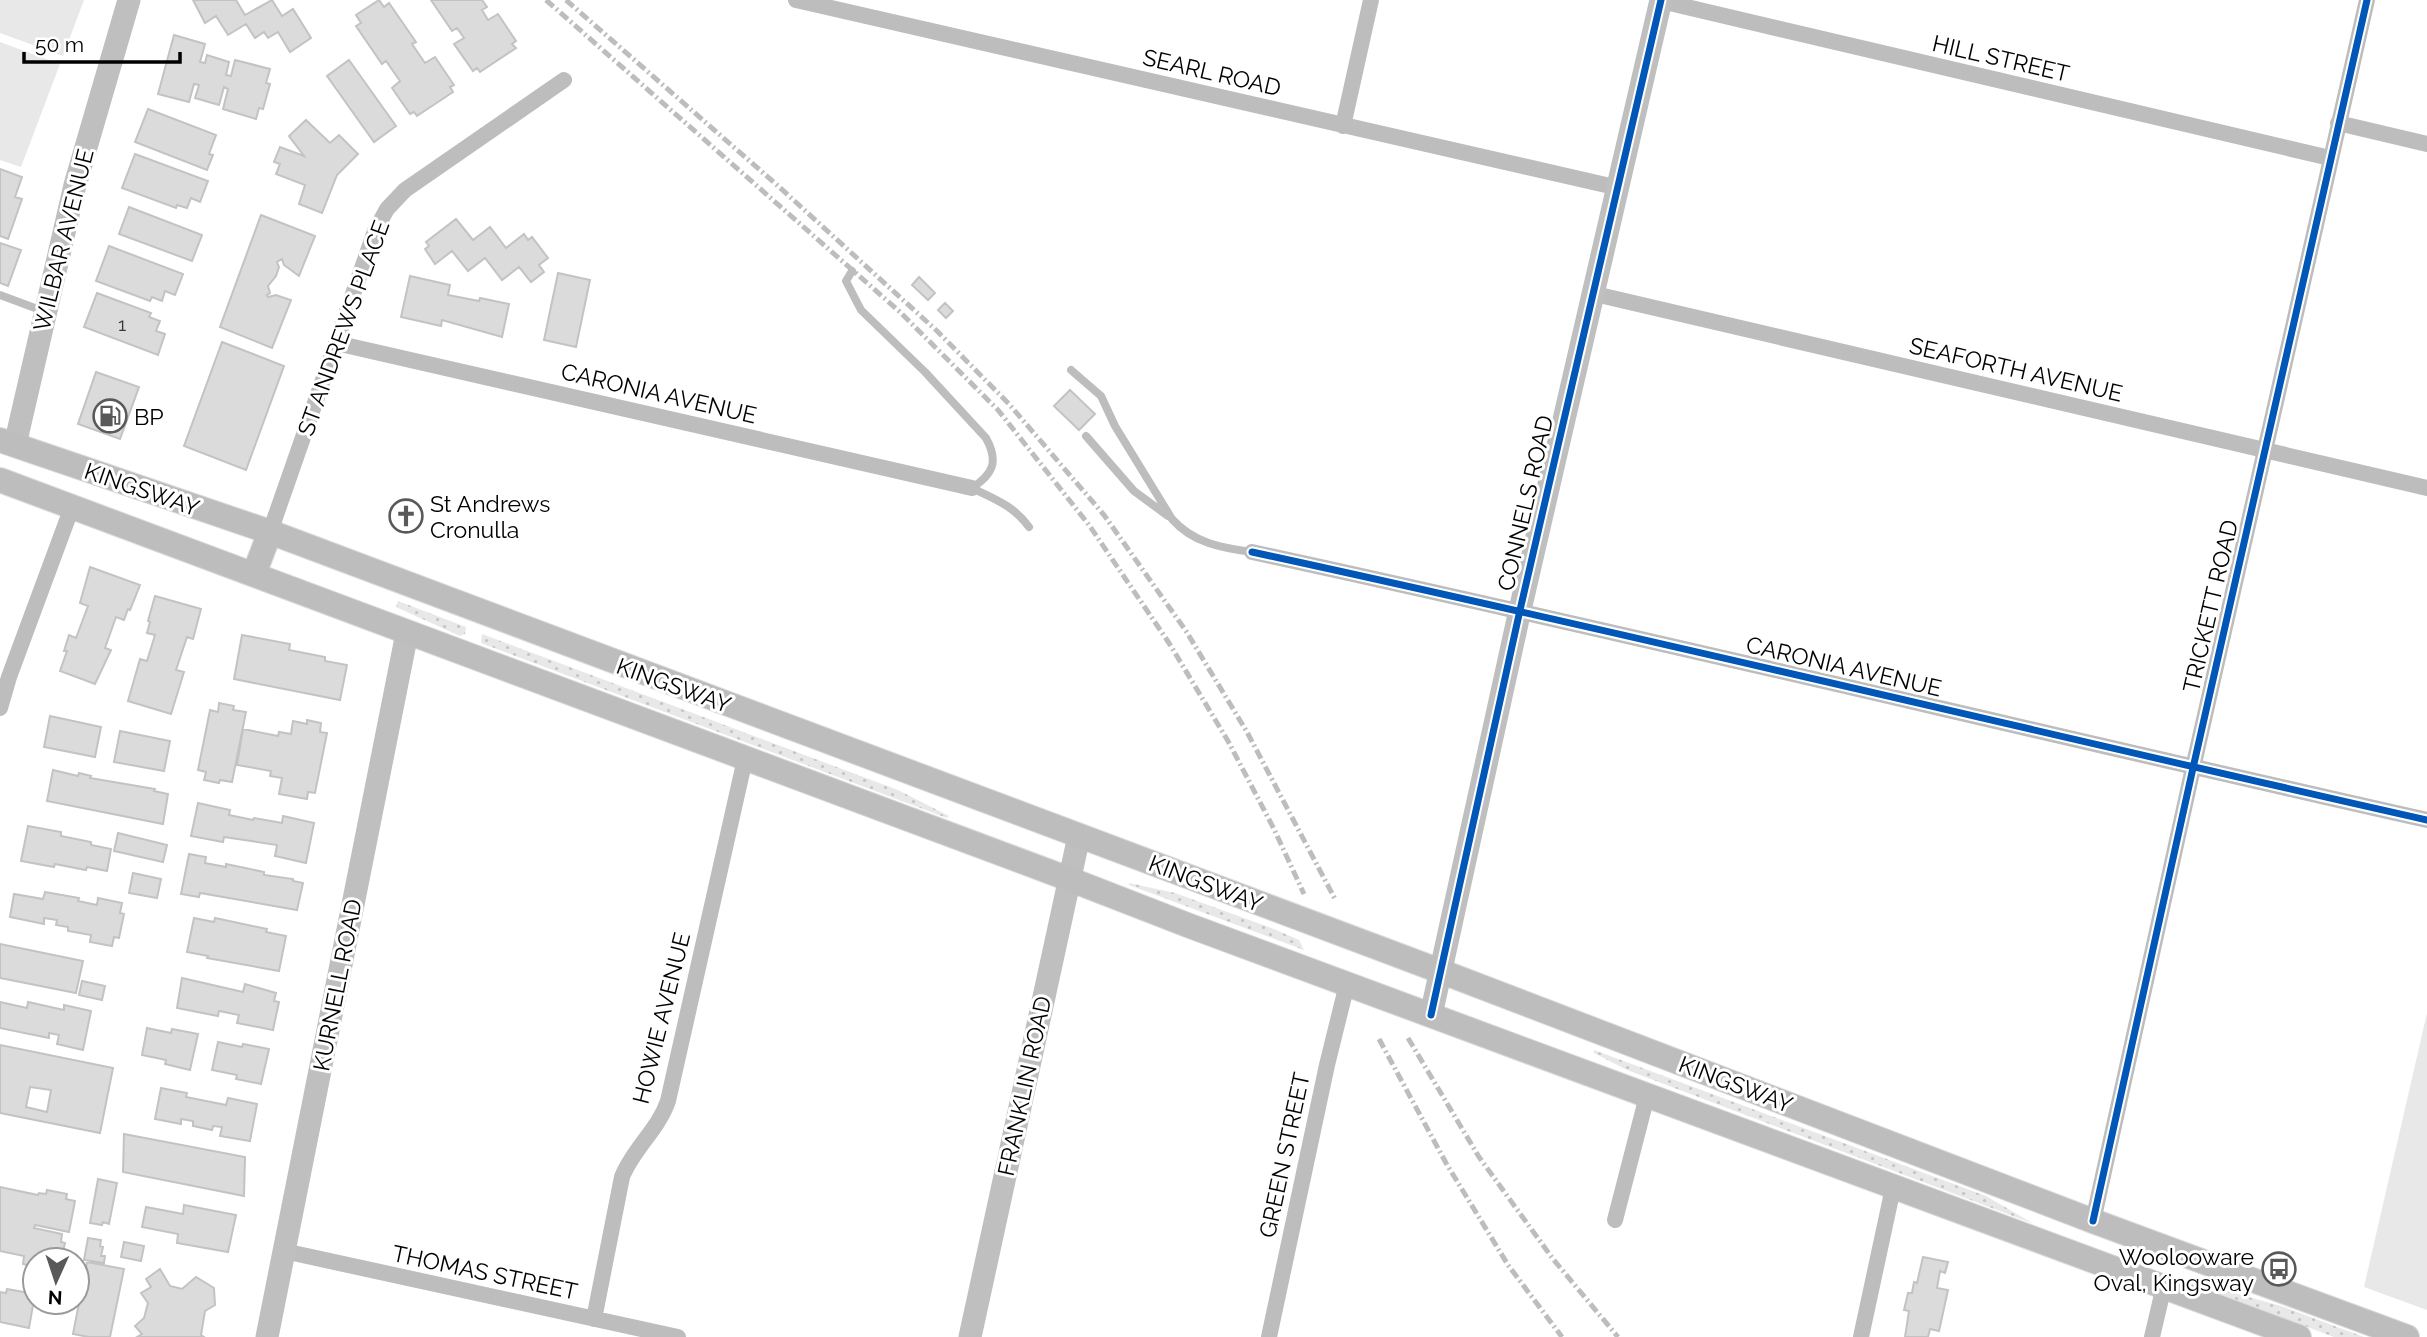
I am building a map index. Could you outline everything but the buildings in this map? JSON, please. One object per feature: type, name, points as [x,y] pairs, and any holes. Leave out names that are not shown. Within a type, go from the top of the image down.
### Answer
[{"type":"main road","name":"WILBAR AVENUE","points":[[2,481],[7,442]]},
{"type":"main road","name":"KINGSWAY","points":[[7,442],[270,532],[1440,971],[2093,1221],[2407,1337]]},
{"type":"main road","name":"KINGSWAY","points":[[2,481],[1893,1188],[2299,1337]]},
{"type":"main road","name":"ST ANDREWS PLACE","points":[[254,574],[270,532]]},
{"type":"main road","points":[[2165,1286],[2175,1251]]},
{"type":"street","name":"WILBAR AVENUE","points":[[7,442],[45,312],[75,185],[129,0]]},
{"type":"street","name":"SEARL ROAD","points":[[796,0],[1619,188]]},
{"type":"street","points":[[1343,126],[1371,0]]},
{"type":"street","name":"TRICKETT ROAD","points":[[2093,1221],[2367,0]]},
{"type":"street","name":"HILL STREET","points":[[1661,1],[2330,158]]},
{"type":"street","name":"CONNELS ROAD","points":[[1431,1015],[1520,610],[1661,1]]},
{"type":"street","name":"ST ANDREWS PLACE","points":[[270,532],[374,231],[387,209],[405,190],[564,80]]},
{"type":"street","points":[[2338,124],[2427,144]]},
{"type":"street","name":"SEAFORTH AVENUE","points":[[1595,294],[2427,488]]},
{"type":"street","name":"CARONIA AVENUE","points":[[336,343],[972,488]]},
{"type":"street","points":[[0,708],[72,508]]},
{"type":"street","name":"CARONIA AVENUE","points":[[1252,552],[1520,610],[2193,768],[2427,820]]},
{"type":"street","name":"KURNELL ROAD","points":[[267,1337],[407,633]]},
{"type":"street","name":"HOWIE AVENUE","points":[[594,1319],[622,1177],[631,1157],[657,1124],[668,1101],[746,759]]},
{"type":"street","name":"FRANKLIN ROAD","points":[[971,1337],[1079,836]]},
{"type":"street","name":"GREEN STREET","points":[[1269,1337],[1347,984]]},
{"type":"street","points":[[1615,1220],[1647,1096]]},
{"type":"street","points":[[1861,1337],[1893,1188]]},
{"type":"street","name":"THOMAS STREET","points":[[284,1251],[677,1337]]},
{"type":"street","points":[[2152,1337],[2165,1286]]},
{"type":"lane","points":[[852,271],[846,281],[861,310],[925,372],[986,438],[992,449],[991,470],[985,479],[972,488],[1010,506],[1020,513],[1030,527]]},
{"type":"lane","points":[[0,295],[45,312]]},
{"type":"lane","points":[[1071,370],[1101,396],[1115,426],[1172,519]]},
{"type":"lane","points":[[1086,436],[1135,491],[1190,536],[1228,549],[1252,552]]},
{"type":"shaded area","points":[[0,0],[84,0],[63,56],[0,33]]},
{"type":"shaded area","points":[[0,42],[60,64],[21,167],[0,160]]},
{"type":"shaded area","points":[[398,601],[466,627],[465,634],[460,636],[396,607]]},
{"type":"shaded area","points":[[482,634],[898,790],[949,816],[947,818],[481,643]]},
{"type":"shaded area","points":[[1129,885],[1175,893],[1274,929],[1299,940],[1304,950]]},
{"type":"shaded area","points":[[2427,1013],[2427,1310],[2364,1287]]},
{"type":"shaded area","points":[[1594,1050],[1986,1196],[2034,1224],[1627,1070],[1594,1053]]},
{"type":"shaded area","points":[[2220,1289],[2281,1306],[2364,1337],[2334,1337],[2220,1294]]},
{"type":"railway","points":[[546,0],[900,312],[998,410],[1089,525],[1169,643],[1228,741],[1304,894]]},
{"type":"railway","points":[[566,0],[777,185],[937,331],[1009,404],[1104,515],[1186,631],[1247,732],[1335,899]]},
{"type":"railway","points":[[1408,1038],[1479,1157],[1553,1259],[1618,1337]]},
{"type":"railway","points":[[1379,1039],[1446,1163],[1508,1265],[1562,1337]]},
{"type":"cycle path","points":[[1431,1015],[1520,610],[1661,0]]},
{"type":"cycle path","points":[[2093,1221],[2367,0]]},
{"type":"cycle path","points":[[1252,552],[2427,820]]},
{"type":"place","name":"BP","points":[[110,416]]},
{"type":"place","name":"St Andrews Cronulla","points":[[406,516]]},
{"type":"place","name":"Woolooware Oval, Kingsway","points":[[2279,1269]]}]
